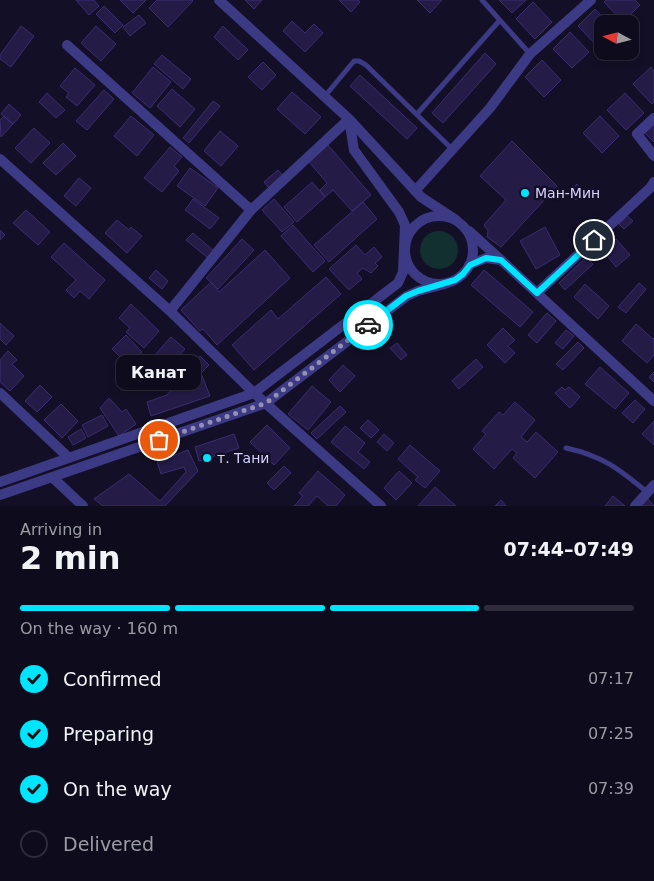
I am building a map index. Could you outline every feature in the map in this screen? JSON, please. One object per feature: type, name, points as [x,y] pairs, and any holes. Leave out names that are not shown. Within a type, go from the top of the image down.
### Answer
[{"type":"street","points":[[218,0],[348,118],[421,197],[460,223],[654,401]]},
{"type":"street","points":[[415,190],[490,108],[530,54],[591,0]]},
{"type":"street","points":[[67,45],[251,210]]},
{"type":"street","points":[[170,311],[251,210],[348,118]]},
{"type":"street","points":[[0,482],[254,393],[398,283],[403,272],[405,225],[399,212],[354,150],[348,118]]},
{"type":"street","points":[[654,118],[638,134],[654,156]]},
{"type":"street","points":[[0,160],[170,311],[254,393],[381,506]]},
{"type":"street","points":[[537,293],[650,188],[654,182]]},
{"type":"street","points":[[0,495],[266,403],[406,296],[418,291],[444,284],[455,280],[463,274],[470,265],[473,255],[473,244],[469,234],[460,223],[445,216],[440,216],[423,220],[414,227],[408,236],[405,248],[406,258],[416,275],[434,284],[444,284]]},
{"type":"street","points":[[470,265],[486,258],[501,260]]},
{"type":"street","points":[[0,393],[69,458]]},
{"type":"street","points":[[52,478],[84,506]]},
{"type":"street","points":[[635,506],[651,489]]},
{"type":"lane","points":[[482,0],[530,54]]},
{"type":"lane","points":[[417,114],[500,20]]},
{"type":"lane","points":[[324,96],[354,61],[359,61],[366,65],[452,150]]},
{"type":"lane","points":[[566,448],[596,456],[651,489]]},
{"type":"green space","points":[[439,231],[453,236],[458,250],[453,264],[439,269],[425,264],[420,250],[425,236]]},
{"type":"building","points":[[76,0],[94,0],[99,6],[89,15]]},
{"type":"building","points":[[120,0],[146,0],[133,13]]},
{"type":"building","points":[[157,0],[193,1],[168,27],[149,8]]},
{"type":"building","points":[[245,0],[262,0],[254,9]]},
{"type":"building","points":[[339,0],[358,0],[360,2],[351,12]]},
{"type":"building","points":[[417,0],[442,0],[430,13]]},
{"type":"building","points":[[499,0],[526,0],[512,13]]},
{"type":"building","points":[[606,0],[635,0],[640,5],[630,15],[616,15],[604,2]]},
{"type":"building","points":[[533,2],[552,22],[535,39],[516,19]]},
{"type":"building","points":[[104,6],[123,25],[115,33],[96,14]]},
{"type":"building","points":[[595,9],[601,15],[594,15],[594,43],[578,26]]},
{"type":"building","points":[[139,15],[146,23],[130,36],[123,27]]},
{"type":"building","points":[[292,21],[305,33],[314,24],[323,33],[305,52],[283,31]]},
{"type":"building","points":[[21,26],[34,36],[11,67],[0,59],[0,55]]},
{"type":"building","points":[[96,26],[116,44],[101,61],[81,43]]},
{"type":"building","points":[[223,26],[248,50],[238,60],[214,37]]},
{"type":"building","points":[[570,32],[589,52],[572,68],[553,49]]},
{"type":"building","points":[[485,53],[496,64],[443,123],[432,113]]},
{"type":"building","points":[[162,55],[191,79],[183,89],[154,64]]},
{"type":"building","points":[[542,60],[561,80],[544,97],[525,77]]},
{"type":"building","points":[[263,62],[276,75],[262,90],[248,77]]},
{"type":"building","points":[[153,67],[171,82],[150,108],[132,93]]},
{"type":"building","points":[[651,67],[654,71],[654,102],[652,104],[633,84]]},
{"type":"building","points":[[75,68],[95,85],[77,106],[66,97],[69,93],[60,86]]},
{"type":"building","points":[[360,75],[417,128],[407,139],[350,86]]},
{"type":"building","points":[[172,89],[195,109],[180,127],[157,106]]},
{"type":"building","points":[[104,90],[114,99],[87,130],[76,121]]},
{"type":"building","points":[[292,92],[321,117],[305,134],[277,109]]},
{"type":"building","points":[[47,93],[65,110],[56,118],[39,102]]},
{"type":"building","points":[[625,93],[644,113],[626,130],[607,110]]},
{"type":"building","points":[[213,101],[220,106],[189,143],[183,138]]},
{"type":"building","points":[[9,104],[21,115],[13,124],[1,114]]},
{"type":"building","points":[[4,116],[13,124],[1,137],[0,120]]},
{"type":"building","points":[[131,116],[154,135],[137,156],[114,136]]},
{"type":"building","points":[[600,116],[619,136],[602,153],[583,133]]},
{"type":"building","points":[[654,125],[654,142],[645,133]]},
{"type":"building","points":[[34,128],[50,143],[31,163],[15,148]]},
{"type":"building","points":[[220,131],[238,146],[221,166],[204,151]]},
{"type":"building","name":"Ман-Мин","points":[[512,141],[557,186],[501,247],[487,237],[488,231],[484,225],[506,200],[480,176]]},
{"type":"building","points":[[63,143],[76,156],[56,175],[43,163]]},
{"type":"building","points":[[328,145],[371,195],[352,211],[333,190],[325,197],[320,190],[327,183],[309,162]]},
{"type":"building","points":[[170,147],[182,157],[174,166],[179,171],[162,192],[144,178]]},
{"type":"building","points":[[190,168],[218,188],[205,206],[177,186]]},
{"type":"building","points":[[278,170],[283,176],[269,188],[264,182]]},
{"type":"building","points":[[79,178],[91,188],[76,206],[64,196]]},
{"type":"building","points":[[312,182],[325,197],[297,222],[284,207]]},
{"type":"building","points":[[577,184],[584,194],[576,200],[569,191]]},
{"type":"building","points":[[193,199],[219,218],[210,229],[185,210]]},
{"type":"building","points":[[274,199],[294,222],[282,232],[262,210]]},
{"type":"building","points":[[363,202],[377,219],[329,262],[314,245]]},
{"type":"building","points":[[26,210],[50,232],[38,245],[13,223]]},
{"type":"building","points":[[627,216],[633,221],[624,229],[619,224]]},
{"type":"building","points":[[117,220],[129,230],[131,227],[142,236],[127,253],[105,233]]},
{"type":"building","points":[[293,225],[325,261],[313,272],[281,236]]},
{"type":"building","points":[[545,227],[560,255],[536,269],[520,241]]},
{"type":"building","points":[[0,230],[5,235],[0,240]]},
{"type":"building","points":[[193,233],[214,251],[208,258],[186,240]]},
{"type":"building","points":[[242,239],[254,250],[218,289],[206,278]]},
{"type":"building","points":[[616,239],[630,255],[616,267],[603,251]]},
{"type":"building","points":[[64,243],[105,280],[89,299],[80,291],[74,298],[66,290],[76,280],[51,257]]},
{"type":"building","points":[[356,245],[365,255],[374,247],[382,257],[375,263],[378,266],[371,273],[363,268],[357,273],[362,279],[349,290],[329,269]]},
{"type":"building","points":[[265,250],[290,278],[217,345],[203,329],[200,331],[181,310],[211,282],[219,292]]},
{"type":"building","points":[[586,257],[593,264],[565,290],[559,283]]},
{"type":"building","points":[[156,270],[168,281],[162,289],[149,278]]},
{"type":"building","points":[[484,270],[533,312],[520,327],[471,285]]},
{"type":"building","points":[[326,277],[341,294],[254,370],[232,345],[271,310],[278,319]]},
{"type":"building","points":[[639,283],[646,289],[626,313],[618,307]]},
{"type":"building","points":[[585,284],[609,306],[598,319],[574,297]]},
{"type":"building","points":[[131,304],[159,331],[144,348],[126,332],[130,328],[119,318]]},
{"type":"building","points":[[547,313],[556,321],[537,343],[528,335]]},
{"type":"building","points":[[0,323],[14,336],[6,345],[0,339]]},
{"type":"building","points":[[636,324],[654,338],[654,355],[647,363],[622,341]]},
{"type":"building","points":[[503,328],[515,340],[508,346],[515,353],[505,363],[487,345]]},
{"type":"building","points":[[566,330],[574,336],[563,349],[555,343]]},
{"type":"building","points":[[126,335],[142,352],[128,365],[112,349]]},
{"type":"building","points":[[171,337],[185,349],[159,378],[146,365]]},
{"type":"building","points":[[578,342],[584,348],[563,370],[556,364]]},
{"type":"building","points":[[397,343],[407,355],[401,360],[390,348]]},
{"type":"building","points":[[8,351],[17,360],[12,364],[24,376],[10,391],[0,382],[0,360]]},
{"type":"building","points":[[200,356],[209,365],[201,373],[210,396],[151,416],[147,402],[167,395]]},
{"type":"building","points":[[476,359],[483,367],[459,389],[452,381]]},
{"type":"building","points":[[343,365],[355,376],[340,392],[329,380]]},
{"type":"building","points":[[600,367],[629,393],[615,409],[585,384]]},
{"type":"building","points":[[654,372],[654,382],[649,377]]},
{"type":"building","points":[[40,385],[52,397],[37,412],[25,401]]},
{"type":"building","points":[[312,386],[331,402],[308,430],[288,414]]},
{"type":"building","points":[[562,387],[565,390],[569,387],[580,397],[570,408],[555,393]]},
{"type":"building","points":[[109,398],[122,412],[126,409],[136,424],[119,436],[100,408]]},
{"type":"building","points":[[635,400],[645,409],[633,423],[622,413]]},
{"type":"building","points":[[515,402],[535,420],[521,437],[527,442],[536,432],[558,452],[535,478],[513,458],[517,453],[512,449],[494,469],[473,449],[486,434],[482,431],[499,412],[503,415]]},
{"type":"building","points":[[61,404],[78,421],[62,438],[44,420]]},
{"type":"building","points":[[340,406],[346,412],[317,439],[311,433]]},
{"type":"building","points":[[102,415],[108,426],[88,437],[82,425]]},
{"type":"building","points":[[368,420],[379,430],[371,438],[360,428]]},
{"type":"building","points":[[654,421],[654,445],[642,434]]},
{"type":"building","points":[[267,425],[290,448],[274,465],[250,442]]},
{"type":"building","points":[[345,426],[365,443],[358,452],[370,462],[364,469],[331,442]]},
{"type":"building","points":[[81,429],[86,438],[73,445],[68,437]]},
{"type":"building","points":[[234,434],[239,448],[199,461],[195,447]]},
{"type":"building","points":[[384,434],[394,443],[387,451],[377,442]]},
{"type":"building","points":[[410,445],[440,471],[425,488],[415,480],[418,477],[398,459]]},
{"type":"building","points":[[188,450],[198,471],[165,506],[103,506],[94,499],[129,474],[160,501],[186,472],[184,467],[161,474],[157,462]]},
{"type":"building","points":[[284,466],[291,473],[274,490],[267,483]]},
{"type":"building","points":[[318,471],[345,495],[336,506],[328,506],[317,496],[308,506],[294,506],[303,496],[299,493]]},
{"type":"building","points":[[399,471],[412,483],[396,500],[384,488]]},
{"type":"building","points":[[435,487],[456,506],[418,506]]},
{"type":"building","points":[[613,496],[625,506],[605,506]]},
{"type":"building","points":[[648,499],[654,506],[641,506]]},
{"type":"building","points":[[501,500],[506,506],[495,506]]},
{"type":"way so far","points":[[159,440],[266,403],[368,325]]},
{"type":"place","name":"Ман-Мин","points":[[525,193]]},
{"type":"place","name":"Канат","points":[[159,440]]},
{"type":"place","name":"т. Тани","points":[[207,458]]},
{"type":"route","points":[[368,325],[406,296],[455,280],[470,265],[486,258],[501,260],[537,293],[594,240]]}]
